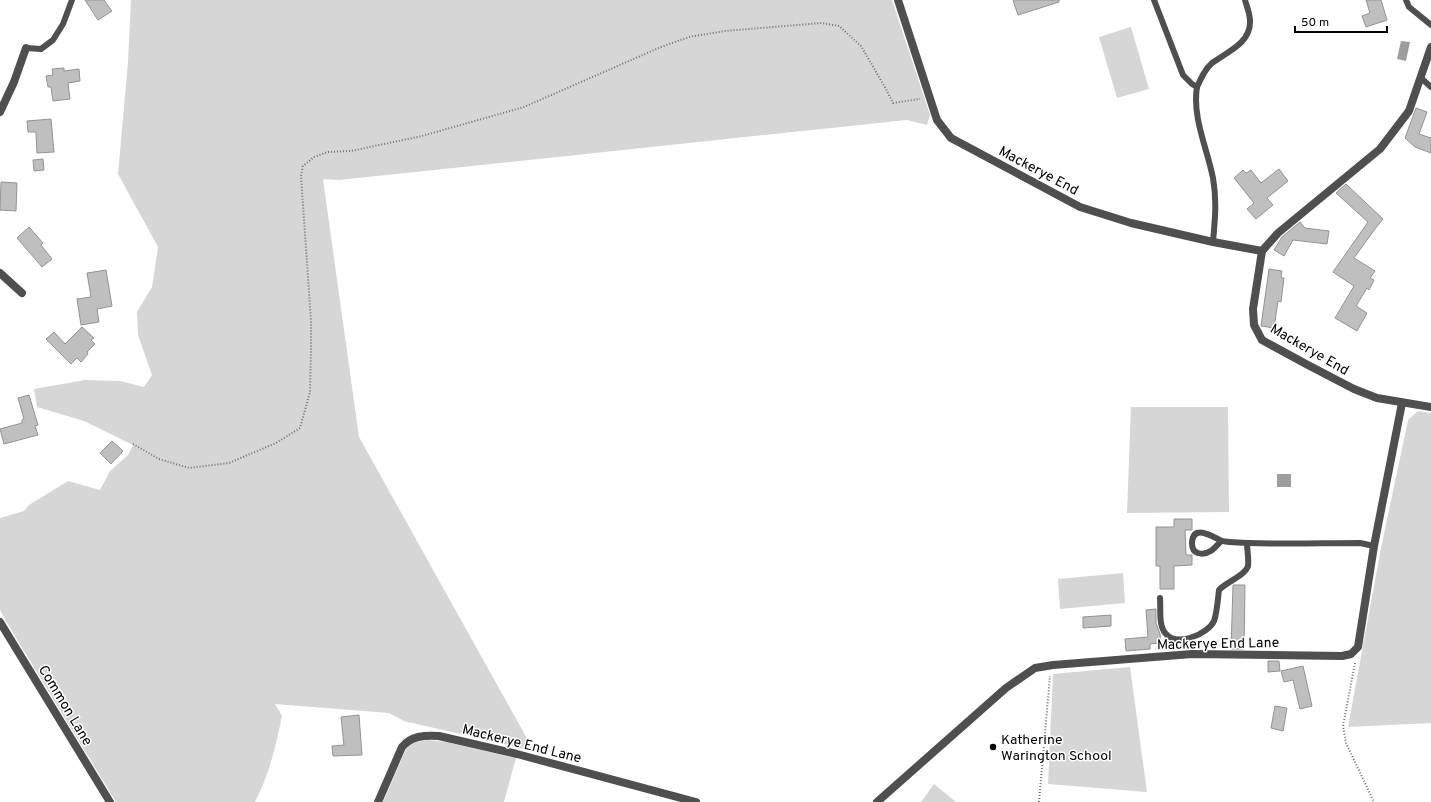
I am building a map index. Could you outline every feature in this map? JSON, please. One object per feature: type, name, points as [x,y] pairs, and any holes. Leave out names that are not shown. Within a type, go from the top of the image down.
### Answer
[{"type":"street","name":"Mackerye End","points":[[898,0],[937,120],[951,138],[1080,207],[1131,223],[1213,242],[1262,251],[1253,309],[1254,326],[1262,340],[1354,389],[1377,398],[1402,403],[1431,406]]},
{"type":"street","points":[[1262,251],[1278,233],[1380,149],[1408,110],[1421,78],[1431,47]]},
{"type":"street","points":[[0,112],[14,82],[26,48]]},
{"type":"street","points":[[0,274],[22,292]]},
{"type":"street","points":[[1358,647],[1374,546],[1402,403]]},
{"type":"street","name":"Common Lane","points":[[0,622],[110,802]]},
{"type":"street","name":"Mackerye End Lane","points":[[877,802],[1006,688],[1035,668],[1054,665],[1192,654],[1342,656],[1351,654],[1358,647]]},
{"type":"street","name":"Mackerye End Lane","points":[[378,802],[402,747],[407,741],[418,737],[427,736],[439,736],[518,754],[696,802]]},
{"type":"lane","points":[[26,48],[41,49],[53,40],[63,24],[72,0]]},
{"type":"lane","points":[[1154,0],[1183,74],[1192,84],[1198,87]]},
{"type":"lane","points":[[1213,242],[1216,209],[1213,178],[1197,117],[1196,98],[1203,74],[1211,64],[1235,48],[1245,39],[1249,31],[1250,21],[1245,0]]},
{"type":"lane","points":[[1406,0],[1410,7],[1431,26]]},
{"type":"lane","points":[[1421,78],[1431,87]]},
{"type":"lane","points":[[1221,541],[1216,548],[1206,553],[1199,554],[1192,546],[1193,537],[1195,534],[1207,533],[1221,541],[1247,543],[1360,544],[1374,546]]},
{"type":"lane","points":[[1160,598],[1162,624],[1165,633],[1170,638],[1193,638],[1202,633],[1214,621],[1219,590],[1228,582],[1245,572],[1248,566],[1247,543]]},
{"type":"path","points":[[133,444],[159,459],[188,468],[228,463],[276,443],[300,428],[310,392],[311,350],[311,321],[301,176],[303,166],[314,157],[328,152],[351,151],[422,136],[524,107],[661,47],[689,37],[725,31],[821,23],[839,26],[861,46],[893,103],[929,98]]},
{"type":"path","points":[[1358,647],[1344,726],[1346,743],[1374,802]]},
{"type":"path","points":[[1039,802],[1049,677],[1054,665]]},
{"type":"shaded area","points":[[131,0],[892,0],[930,115],[927,125],[907,120],[339,180],[323,179],[359,437],[534,751],[404,721],[389,713],[275,704],[282,716],[272,760],[255,802],[116,802],[0,610],[0,518],[24,511],[29,505],[68,481],[100,490],[110,471],[128,455],[133,445],[84,421],[37,407],[34,389],[85,380],[120,381],[144,387],[152,375],[138,335],[137,312],[152,287],[158,247],[118,174],[128,62]]},
{"type":"shaded area","points":[[1131,27],[1149,89],[1117,98],[1099,37]]},
{"type":"shaded area","points":[[1401,41],[1410,42],[1406,61],[1397,59]]},
{"type":"shaded area","points":[[1131,407],[1228,407],[1229,512],[1127,513]]},
{"type":"shaded area","points":[[1418,411],[1431,413],[1431,723],[1348,727],[1381,548],[1408,420]]},
{"type":"shaded area","points":[[1277,474],[1291,474],[1291,487],[1277,487]]},
{"type":"shaded area","points":[[1123,573],[1125,603],[1060,609],[1058,579]]},
{"type":"shaded area","points":[[1130,667],[1147,792],[1048,784],[1053,674]]},
{"type":"shaded area","points":[[428,740],[446,742],[516,758],[504,802],[383,802],[407,747],[416,742]]},
{"type":"shaded area","points":[[934,784],[956,802],[921,802]]},
{"type":"building","points":[[85,0],[104,0],[112,11],[98,20]]},
{"type":"building","points":[[1013,0],[1059,0],[1059,2],[1018,15]]},
{"type":"building","points":[[1366,0],[1381,0],[1387,20],[1366,27],[1362,16],[1370,13]]},
{"type":"building","points":[[64,68],[64,71],[79,69],[80,81],[68,83],[70,99],[53,101],[51,87],[48,87],[46,76],[53,75],[52,69]]},
{"type":"building","points":[[1416,108],[1427,112],[1419,134],[1431,138],[1431,153],[1415,147],[1405,138]]},
{"type":"building","points":[[51,119],[54,152],[37,153],[36,132],[28,132],[27,121]]},
{"type":"building","points":[[43,159],[44,170],[34,171],[33,160]]},
{"type":"building","points":[[1279,169],[1288,181],[1267,198],[1273,205],[1256,219],[1247,209],[1254,203],[1234,178],[1243,170],[1246,173],[1251,170],[1261,183]]},
{"type":"building","points":[[1,182],[17,183],[16,211],[0,210]]},
{"type":"building","points":[[1346,184],[1383,219],[1354,258],[1375,271],[1370,278],[1374,280],[1369,290],[1367,288],[1356,306],[1367,313],[1357,331],[1335,318],[1354,286],[1333,272],[1368,222],[1336,193]]},
{"type":"building","points":[[1300,222],[1305,228],[1329,231],[1327,244],[1293,240],[1284,256],[1274,250],[1282,237]]},
{"type":"building","points":[[29,227],[43,243],[41,245],[52,259],[42,267],[17,238]]},
{"type":"building","points":[[1269,269],[1282,271],[1281,278],[1284,278],[1281,302],[1278,301],[1274,328],[1261,326]]},
{"type":"building","points":[[106,270],[112,306],[97,309],[99,322],[81,325],[77,299],[91,297],[87,273]]},
{"type":"building","points":[[82,327],[94,338],[91,340],[95,344],[87,352],[88,354],[81,362],[77,358],[71,364],[46,339],[54,332],[65,344]]},
{"type":"building","points":[[29,395],[38,425],[35,426],[38,435],[4,444],[0,429],[22,423],[22,420],[24,419],[18,398]]},
{"type":"building","points":[[112,441],[123,451],[111,464],[100,453]]},
{"type":"building","points":[[1174,519],[1192,519],[1192,530],[1185,530],[1186,555],[1192,555],[1192,565],[1174,566],[1174,589],[1160,589],[1160,566],[1156,566],[1156,527],[1174,527]]},
{"type":"building","points":[[1233,585],[1245,585],[1244,649],[1231,649]]},
{"type":"building","points":[[1156,609],[1156,623],[1160,634],[1161,643],[1150,644],[1150,649],[1126,651],[1125,639],[1148,637],[1146,610]]},
{"type":"building","points":[[1111,615],[1111,626],[1083,628],[1083,617]]},
{"type":"building","points":[[1268,661],[1279,661],[1280,671],[1268,672]]},
{"type":"building","points":[[1303,666],[1312,706],[1300,709],[1293,680],[1284,682],[1281,671]]},
{"type":"building","points":[[1275,706],[1287,708],[1283,731],[1271,728]]},
{"type":"building","points":[[359,715],[362,755],[333,756],[332,746],[344,745],[341,717]]},
{"type":"place","name":"Katherine Warington School","points":[[993,747]]}]
